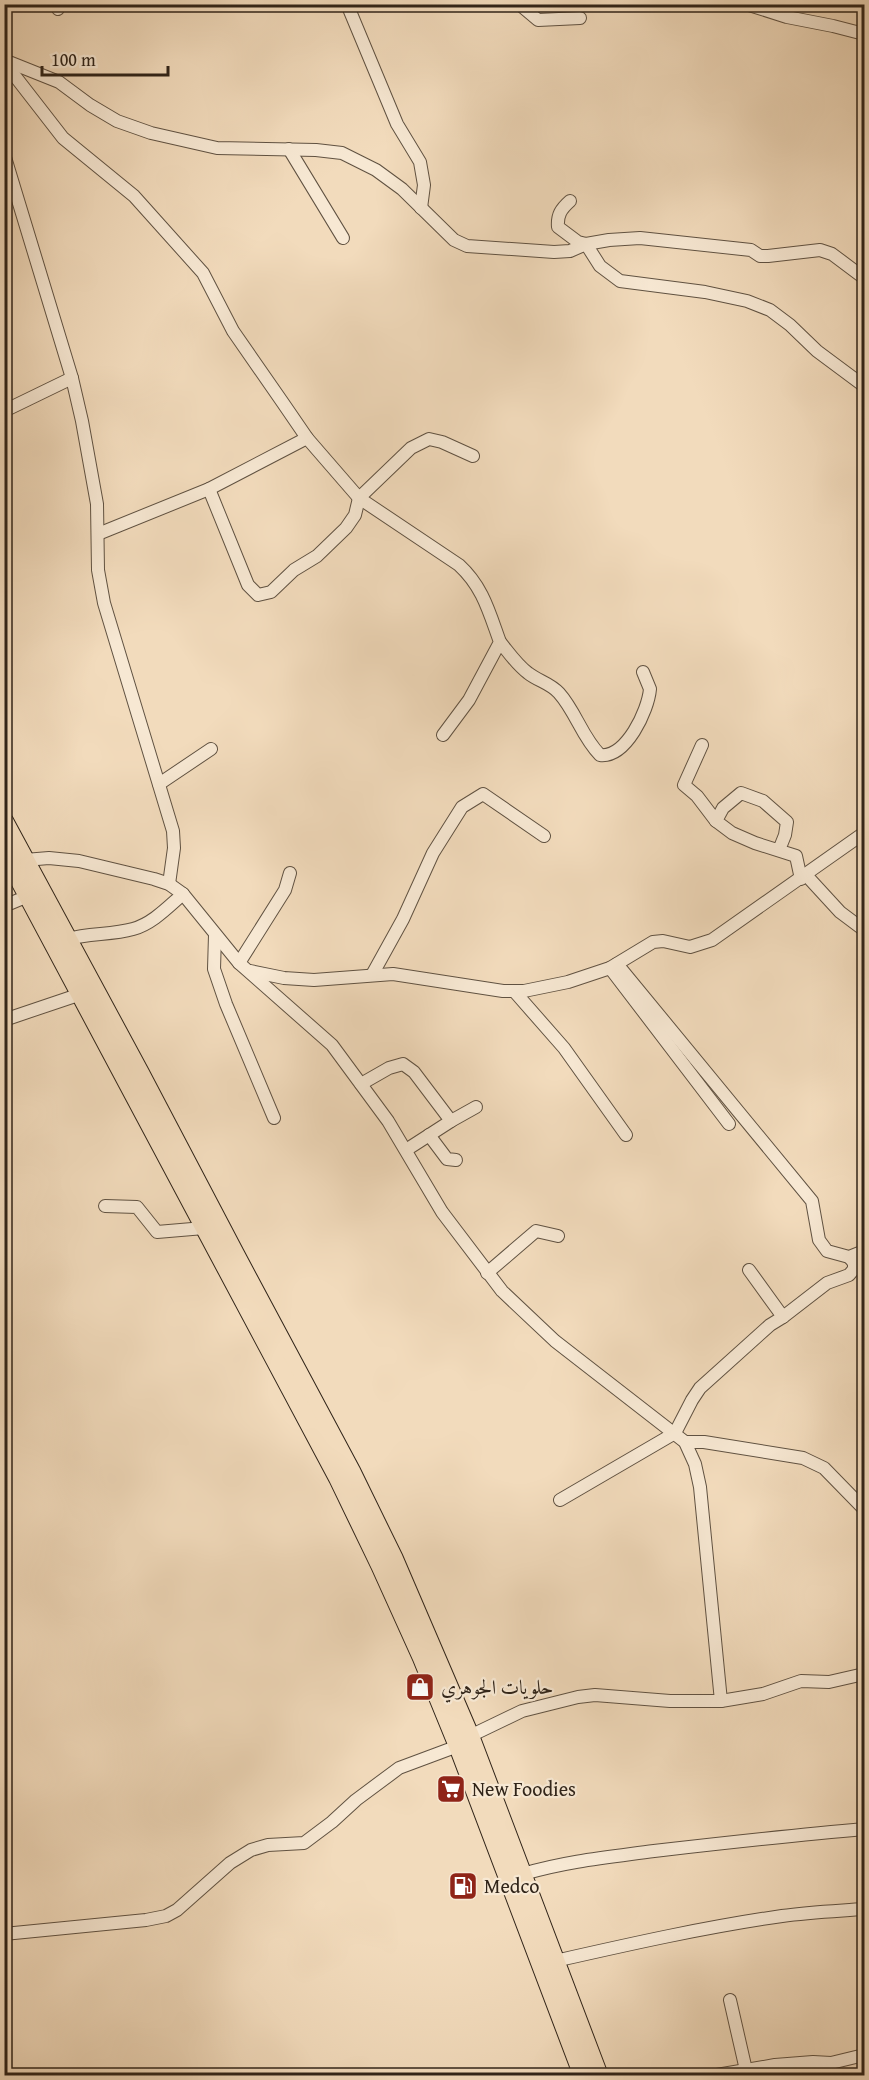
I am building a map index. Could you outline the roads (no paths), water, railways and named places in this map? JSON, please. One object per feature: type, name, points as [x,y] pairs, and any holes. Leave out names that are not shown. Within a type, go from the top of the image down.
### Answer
[{"type":"highway","points":[[4,821],[351,1471],[394,1558],[482,1788],[583,2076]]},
{"type":"highway","points":[[4,851],[338,1478],[464,1741]]},
{"type":"highway","points":[[482,1788],[523,1874],[599,2076]]},
{"type":"street","points":[[347,4],[398,124],[420,162],[424,185],[421,208]]},
{"type":"street","points":[[519,4],[538,20],[580,18]]},
{"type":"street","points":[[746,4],[787,17],[864,34]]},
{"type":"street","points":[[4,61],[59,82],[90,105],[135,129],[217,148],[316,150],[342,153],[376,170],[402,189],[454,240],[472,247],[554,252],[570,251],[586,244],[609,240],[640,238],[751,250],[760,256],[820,250],[832,254],[864,278]]},
{"type":"street","points":[[4,61],[63,138],[134,196],[203,273],[233,331],[306,438],[359,498],[443,553],[471,576],[481,590],[501,642],[514,661],[529,674],[551,686],[561,696],[587,739],[600,755],[618,749],[628,740],[641,718],[650,691],[643,672]]},
{"type":"street","points":[[289,149],[343,238]]},
{"type":"street","points":[[4,154],[72,378],[94,481],[98,570],[104,603],[173,831],[174,848],[169,884]]},
{"type":"street","points":[[570,201],[561,209],[557,218],[558,227],[578,242],[586,244],[600,266],[620,281],[705,292],[747,301],[770,310],[790,325],[817,351],[864,386]]},
{"type":"street","points":[[4,411],[72,378]]},
{"type":"street","points":[[98,534],[209,489],[306,438]]},
{"type":"street","points":[[209,489],[248,585],[258,595],[271,592],[294,570],[310,561],[346,528],[355,514],[359,498],[411,448],[429,439],[442,442],[473,456]]},
{"type":"street","points":[[443,735],[478,686],[501,642]]},
{"type":"street","points":[[702,745],[684,785],[697,796],[716,820],[732,833],[796,856],[803,877],[840,912],[864,930]]},
{"type":"street","points":[[159,784],[212,749]]},
{"type":"street","points":[[716,820],[723,808],[741,793],[763,801],[787,822],[786,835],[779,850]]},
{"type":"street","points":[[372,975],[403,919],[433,853],[462,807],[483,794],[544,836]]},
{"type":"street","points":[[244,967],[284,978],[314,980],[404,975],[514,992],[544,988],[614,966],[648,944],[658,941],[690,947],[705,944],[864,833]]},
{"type":"street","points":[[25,860],[50,858],[79,861],[169,884],[183,894],[244,967],[332,1046],[406,1150],[442,1212],[487,1273],[509,1298],[555,1341],[685,1442],[695,1464],[700,1487],[721,1701]]},
{"type":"street","points":[[244,967],[285,890],[290,873]]},
{"type":"street","points":[[68,939],[134,929],[159,915],[183,894]]},
{"type":"street","points":[[4,906],[28,896]]},
{"type":"street","points":[[215,935],[214,969],[226,1004],[274,1118]]},
{"type":"street","points":[[614,966],[729,1124]]},
{"type":"street","points":[[560,1500],[675,1433],[700,1388],[770,1325],[827,1282],[849,1275],[854,1269],[854,1263],[849,1257],[827,1251],[819,1240],[812,1201],[614,966]]},
{"type":"street","points":[[514,992],[564,1048],[626,1135]]},
{"type":"street","points":[[4,1020],[81,994]]},
{"type":"street","points":[[361,1084],[389,1068],[403,1064],[414,1072],[451,1121]]},
{"type":"street","points":[[406,1150],[476,1107]]},
{"type":"street","points":[[429,1135],[447,1158],[456,1160]]},
{"type":"street","points":[[105,1206],[137,1207],[157,1232],[204,1228]]},
{"type":"street","points":[[487,1273],[536,1231],[558,1236]]},
{"type":"street","points":[[849,1257],[864,1251]]},
{"type":"street","points":[[749,1270],[783,1317]]},
{"type":"street","points":[[685,1442],[704,1442],[803,1458],[824,1468],[864,1509]]},
{"type":"street","points":[[4,1935],[166,1916],[177,1910],[230,1863],[251,1850],[268,1845],[304,1843],[399,1768],[464,1741],[522,1711],[578,1696],[596,1695],[670,1701],[721,1701],[763,1694],[801,1681],[828,1682],[864,1674]]},
{"type":"street","points":[[523,1874],[555,1865],[598,1858],[724,1842],[864,1829]]},
{"type":"street","points":[[555,1961],[654,1938],[729,1925],[784,1916],[864,1909]]},
{"type":"street","points":[[730,2000],[751,2073]]},
{"type":"street","points":[[711,2076],[751,2073],[811,2056],[831,2063],[864,2055]]},
{"type":"place","name":"حلويات الجوهري","points":[[420,1687]]},
{"type":"place","name":"New Foodies","points":[[451,1789]]},
{"type":"place","name":"Medco","points":[[463,1886]]}]
